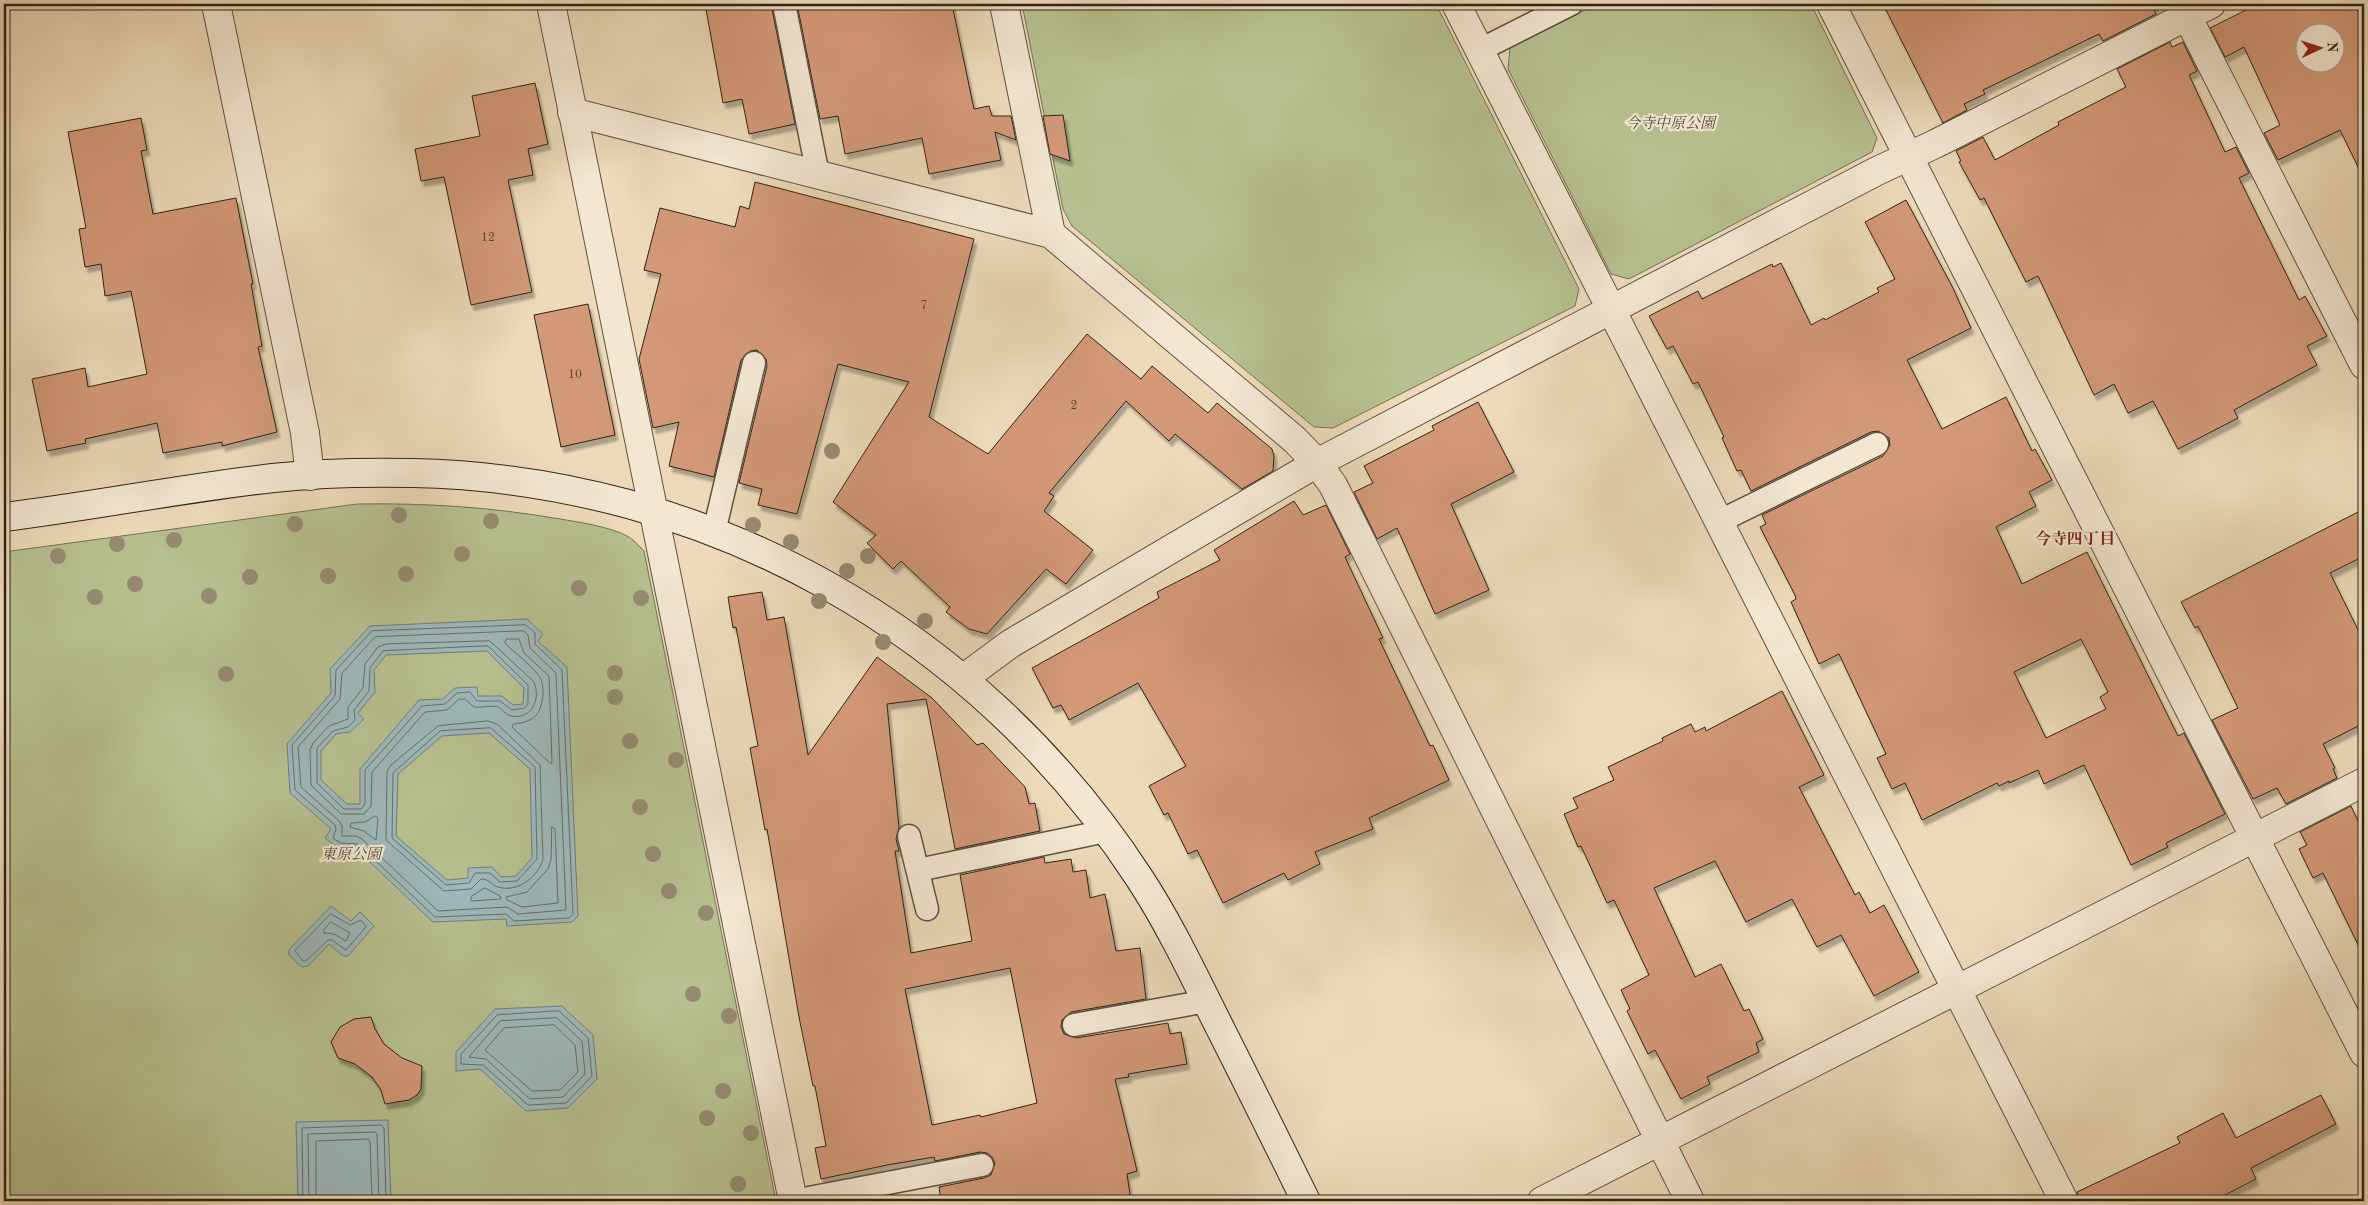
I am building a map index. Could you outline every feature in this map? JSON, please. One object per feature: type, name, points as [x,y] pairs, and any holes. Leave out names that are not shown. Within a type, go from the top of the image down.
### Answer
[{"type":"street","points":[[216,4],[305,433],[310,476]]},
{"type":"street","points":[[551,4],[655,510],[793,1201]]},
{"type":"street","points":[[1004,4],[1051,234]]},
{"type":"street","points":[[1456,4],[2064,1201]]},
{"type":"street","points":[[1831,4],[2364,1053]]},
{"type":"street","points":[[964,678],[1010,644],[1317,463],[1907,156],[1936,144],[2184,10],[2211,4]]},
{"type":"street","points":[[2184,10],[2364,365]]},
{"type":"street","points":[[572,112],[1051,234],[1295,440],[1317,463],[1338,494],[1690,1201]]},
{"type":"street","points":[[4,517],[275,478],[409,473],[460,475],[560,488],[655,510],[714,532],[805,573],[863,606],[916,641],[964,678],[1023,733],[1106,831],[1140,878],[1174,937],[1306,1201]]},
{"type":"street","points":[[1542,1201],[2364,782]]},
{"type":"lane","points":[[784,4],[818,175]]},
{"type":"lane","points":[[1480,50],[1571,4]]},
{"type":"lane","points":[[714,532],[754,363]]},
{"type":"lane","points":[[1718,522],[1876,444]]},
{"type":"lane","points":[[918,870],[1106,831]]},
{"type":"lane","points":[[909,836],[927,909]]},
{"type":"lane","points":[[1074,1026],[1206,1001]]},
{"type":"lane","points":[[793,1201],[982,1165]]},
{"type":"green space","points":[[1022,4],[1436,4],[1579,289],[1575,306],[1333,428],[1314,427],[1072,226],[1063,209]]},
{"type":"green space","name":"今寺中原公園","points":[[1597,4],[1811,4],[1877,138],[1872,152],[1629,279],[1611,274],[1508,69],[1510,48]]},
{"type":"green space","name":"東原公園","points":[[357,504],[409,504],[459,507],[509,511],[560,519],[594,525],[620,533],[631,539],[644,551],[776,1201],[4,1201],[4,552]]},
{"type":"water","points":[[527,619],[543,634],[538,641],[567,667],[578,916],[572,922],[507,926],[506,919],[433,922],[354,847],[338,848],[325,838],[331,829],[290,793],[287,744],[331,693],[330,669],[370,626]],"holes":[[[487,651],[524,688],[523,704],[513,705],[502,696],[478,696],[477,687],[455,688],[443,699],[419,700],[360,769],[360,804],[347,804],[321,780],[321,751],[336,734],[350,732],[364,719],[358,713],[375,692],[374,670],[386,655]],[[489,733],[530,769],[532,858],[516,876],[501,877],[492,867],[468,868],[468,878],[447,880],[396,836],[398,774],[442,736]]]},
{"type":"water","points":[[331,906],[351,921],[360,912],[374,926],[348,956],[343,956],[329,944],[308,966],[302,967],[289,955],[289,950]]},
{"type":"water","points":[[562,1006],[593,1035],[597,1079],[568,1108],[526,1111],[480,1069],[456,1071],[456,1052],[495,1009]]},
{"type":"water","points":[[388,1120],[391,1201],[298,1201],[296,1122]]},
{"type":"building","points":[[705,4],[771,4],[795,124],[749,134],[742,99],[723,103]]},
{"type":"building","points":[[797,4],[952,4],[974,109],[989,106],[992,116],[1011,116],[1016,140],[995,132],[1001,160],[929,174],[922,138],[845,154],[838,116],[820,119]]},
{"type":"building","points":[[1883,4],[2161,4],[2153,8],[2156,14],[2103,41],[2099,34],[1983,90],[1985,94],[1964,104],[1967,110],[1943,123]]},
{"type":"building","points":[[2258,4],[2354,4],[2364,23],[2364,179],[2340,130],[2278,160],[2264,133],[2280,125],[2244,47],[2225,57],[2210,28]]},
{"type":"building","points":[[2170,42],[2172,47],[2183,42],[2197,71],[2189,75],[2225,152],[2236,147],[2249,173],[2239,178],[2299,300],[2305,296],[2327,336],[2307,346],[2317,365],[2234,410],[2238,418],[2178,449],[2153,401],[2128,413],[2114,384],[2094,395],[2038,276],[2026,282],[1984,198],[1980,200],[1959,162],[1961,161],[1956,151],[1983,137],[1995,160],[2059,125],[2058,122],[2126,87],[2117,69]]},
{"type":"building","points":[[535,83],[548,144],[528,149],[533,175],[508,180],[532,292],[471,305],[444,177],[421,181],[415,149],[480,136],[472,96]]},
{"type":"building","points":[[1063,115],[1070,161],[1050,154],[1043,116]]},
{"type":"building","points":[[141,118],[147,150],[141,151],[153,214],[236,198],[253,284],[251,284],[262,346],[258,347],[277,432],[222,446],[222,442],[163,453],[157,423],[85,439],[86,443],[47,451],[32,379],[85,368],[88,387],[147,374],[131,291],[105,296],[101,264],[85,267],[79,229],[86,228],[68,132]]},
{"type":"building","points":[[755,182],[974,239],[929,417],[988,454],[1087,334],[1141,379],[1152,366],[1208,413],[1217,403],[1272,449],[1274,456],[1273,471],[1242,489],[1175,434],[1169,441],[1126,401],[1049,493],[1054,496],[1044,511],[1093,550],[1066,584],[1046,569],[987,634],[969,629],[946,612],[950,607],[901,561],[893,569],[867,543],[876,535],[833,502],[909,382],[838,364],[797,514],[758,505],[762,489],[739,483],[767,366],[766,359],[757,350],[750,351],[741,360],[714,477],[669,466],[679,422],[653,428],[639,359],[661,274],[644,270],[660,208],[735,227],[740,206],[749,209]]},
{"type":"building","points":[[1906,200],[1953,288],[1971,328],[1907,360],[1942,429],[2006,397],[2032,451],[2035,449],[2052,480],[2029,492],[2036,506],[1996,527],[2022,584],[2087,552],[2178,736],[2184,733],[2225,814],[2166,843],[2168,847],[2131,865],[2084,765],[2044,784],[2038,770],[2009,783],[2009,781],[1999,786],[1997,783],[1922,820],[1905,783],[1892,789],[1877,758],[1886,754],[1839,654],[1819,664],[1791,602],[1796,599],[1795,595],[1760,527],[1766,524],[1762,515],[1883,456],[1890,445],[1889,438],[1878,431],[1871,432],[1751,491],[1741,470],[1737,471],[1722,438],[1724,437],[1698,382],[1693,384],[1673,346],[1667,349],[1649,316],[1698,291],[1702,299],[1772,264],[1773,267],[1781,263],[1811,325],[1824,318],[1825,320],[1879,292],[1877,288],[1895,279],[1865,222]],"holes":[[[2081,639],[2108,692],[2100,697],[2106,709],[2046,738],[2014,672]]]},
{"type":"building","points":[[588,304],[615,435],[561,447],[534,315]]},
{"type":"building","points":[[1478,402],[1514,472],[1451,504],[1489,590],[1435,614],[1397,528],[1377,539],[1354,492],[1373,483],[1364,466],[1434,430],[1432,426]]},
{"type":"building","points":[[1294,501],[1303,515],[1326,505],[1350,554],[1345,557],[1383,638],[1379,639],[1430,746],[1433,745],[1449,780],[1369,818],[1373,829],[1315,852],[1320,864],[1288,880],[1284,873],[1223,903],[1197,850],[1188,854],[1168,813],[1164,815],[1149,786],[1186,766],[1138,683],[1069,720],[1061,705],[1053,708],[1032,668],[1159,598],[1157,592],[1220,560],[1214,550]]},
{"type":"building","points":[[2364,509],[2364,556],[2330,573],[2364,642],[2364,723],[2323,744],[2335,768],[2333,769],[2337,778],[2286,804],[2277,788],[2253,799],[2212,720],[2238,708],[2198,626],[2195,628],[2181,602]]},
{"type":"building","points":[[762,592],[767,620],[784,617],[808,755],[877,657],[932,698],[977,745],[983,743],[1025,787],[1029,804],[1035,803],[1040,831],[955,849],[926,699],[887,704],[899,828],[896,839],[899,851],[895,851],[911,953],[972,941],[960,875],[1044,857],[1045,863],[1071,859],[1073,872],[1086,870],[1090,898],[1105,894],[1116,951],[1140,948],[1146,999],[1071,1012],[1062,1020],[1061,1027],[1064,1034],[1076,1038],[1168,1023],[1170,1034],[1181,1032],[1187,1064],[1128,1074],[1129,1077],[1115,1079],[1137,1171],[1127,1174],[1131,1201],[941,1201],[939,1187],[991,1175],[995,1163],[987,1153],[980,1152],[935,1161],[934,1157],[821,1179],[815,1148],[826,1146],[815,1086],[813,1086],[799,1017],[767,829],[765,830],[750,748],[758,746],[736,627],[733,628],[728,597]],"holes":[[[1010,968],[1037,1103],[981,1117],[980,1115],[932,1125],[905,989]]]},
{"type":"building","points":[[1782,691],[1824,775],[1799,787],[1855,895],[1859,892],[1870,913],[1884,905],[1919,972],[1874,996],[1841,935],[1817,947],[1792,899],[1746,922],[1715,861],[1654,888],[1695,977],[1721,964],[1744,1011],[1749,1009],[1763,1039],[1756,1043],[1759,1052],[1707,1077],[1710,1084],[1681,1099],[1655,1050],[1648,1054],[1627,1011],[1630,1009],[1621,990],[1649,975],[1614,900],[1607,903],[1581,846],[1578,847],[1564,814],[1578,808],[1573,798],[1614,780],[1608,767],[1663,741],[1662,738],[1691,724],[1695,732],[1705,727],[1706,731]]},
{"type":"building","points":[[2351,806],[2364,834],[2364,957],[2323,873],[2313,878],[2299,849],[2307,845],[2300,832]]},
{"type":"building","points":[[371,1017],[375,1029],[384,1044],[402,1058],[422,1066],[421,1089],[417,1095],[409,1100],[385,1104],[381,1090],[372,1077],[355,1064],[338,1058],[331,1042],[340,1027],[354,1019]]},
{"type":"building","points":[[2321,1095],[2336,1124],[2251,1168],[2256,1179],[2213,1201],[2080,1201],[2077,1192],[2180,1143],[2177,1137],[2223,1113],[2236,1138]]},
{"type":"district","name":"今寺四丁目","points":[[2075,540]]}]
